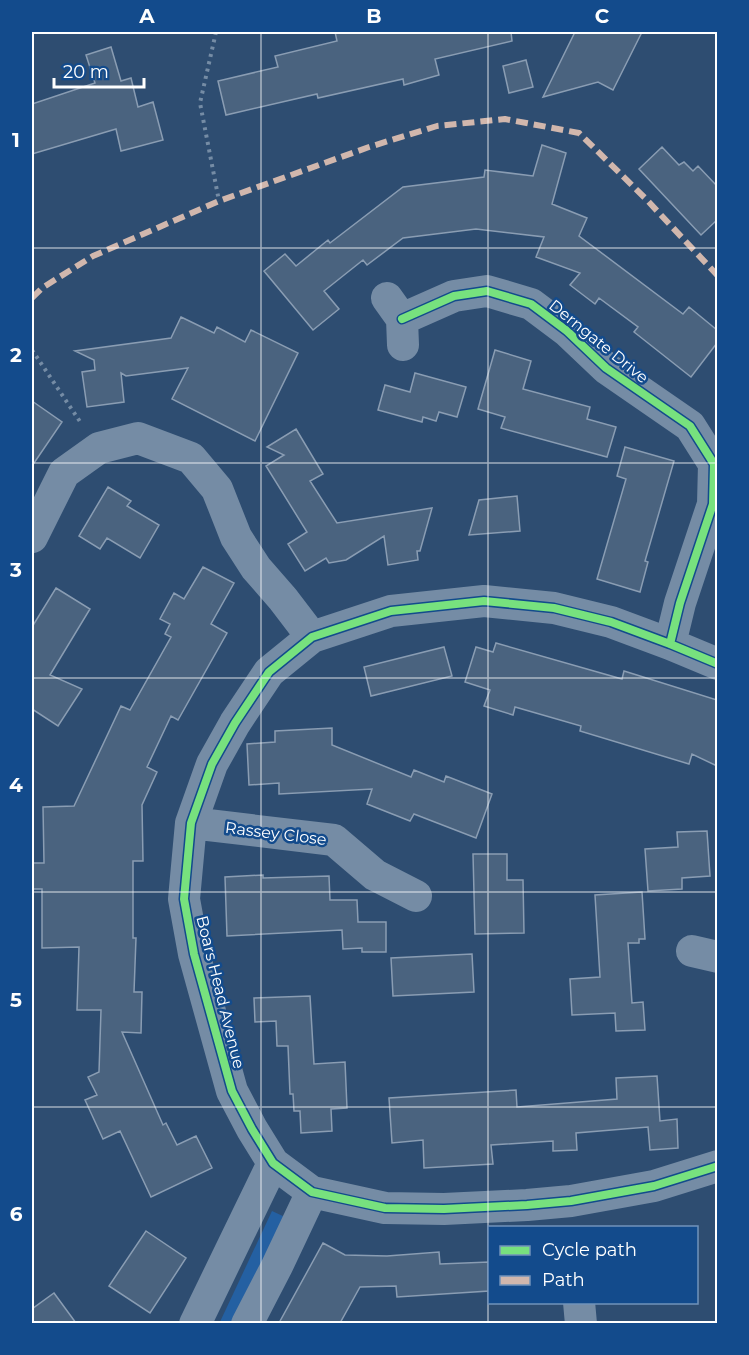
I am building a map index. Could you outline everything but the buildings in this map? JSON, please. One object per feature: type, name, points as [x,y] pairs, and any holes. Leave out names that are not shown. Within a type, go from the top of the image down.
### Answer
[{"type":"street","name":"Derngate Drive","points":[[397,321],[454,296],[488,291],[531,304],[567,331],[606,368],[690,426],[714,464],[713,504],[680,603],[670,644]]},
{"type":"street","points":[[32,537],[64,473],[99,448],[138,438],[191,458],[217,489],[236,537],[246,553],[312,637]]},
{"type":"street","name":"Boars Head Avenue","points":[[717,664],[611,622],[554,608],[484,601],[392,610],[312,637],[269,672],[235,723],[212,764],[191,823],[184,899],[194,954],[232,1091],[273,1163],[312,1192],[386,1208],[572,1214],[717,1166]]},
{"type":"street","name":"Rassey Close","points":[[191,823],[334,840],[375,875],[416,896]]},
{"type":"street","points":[[195,1323],[273,1163]]},
{"type":"street","points":[[247,1323],[312,1192]]},
{"type":"street","points":[[579,1304],[581,1323]]},
{"type":"path","points":[[216,32],[200,103],[219,201]]},
{"type":"path","points":[[32,350],[99,448]]},
{"type":"shaded area","points":[[272,1211],[285,1217],[235,1323],[219,1324]]},
{"type":"marked path","points":[[32,298],[42,288],[93,256],[219,201],[369,147],[437,126],[505,119],[579,133],[646,199],[718,276]]},
{"type":"cycle path","points":[[402,319],[454,296],[487,291],[531,304],[567,331],[606,368],[690,426],[714,464],[713,504],[680,603],[670,644]]},
{"type":"cycle path","points":[[718,664],[611,622],[554,608],[484,601],[391,611],[312,637],[269,672],[235,723],[212,764],[191,823],[184,899],[194,954],[232,1091],[273,1163],[312,1192],[385,1208],[444,1209],[527,1205],[571,1201],[654,1186],[718,1166]]}]
